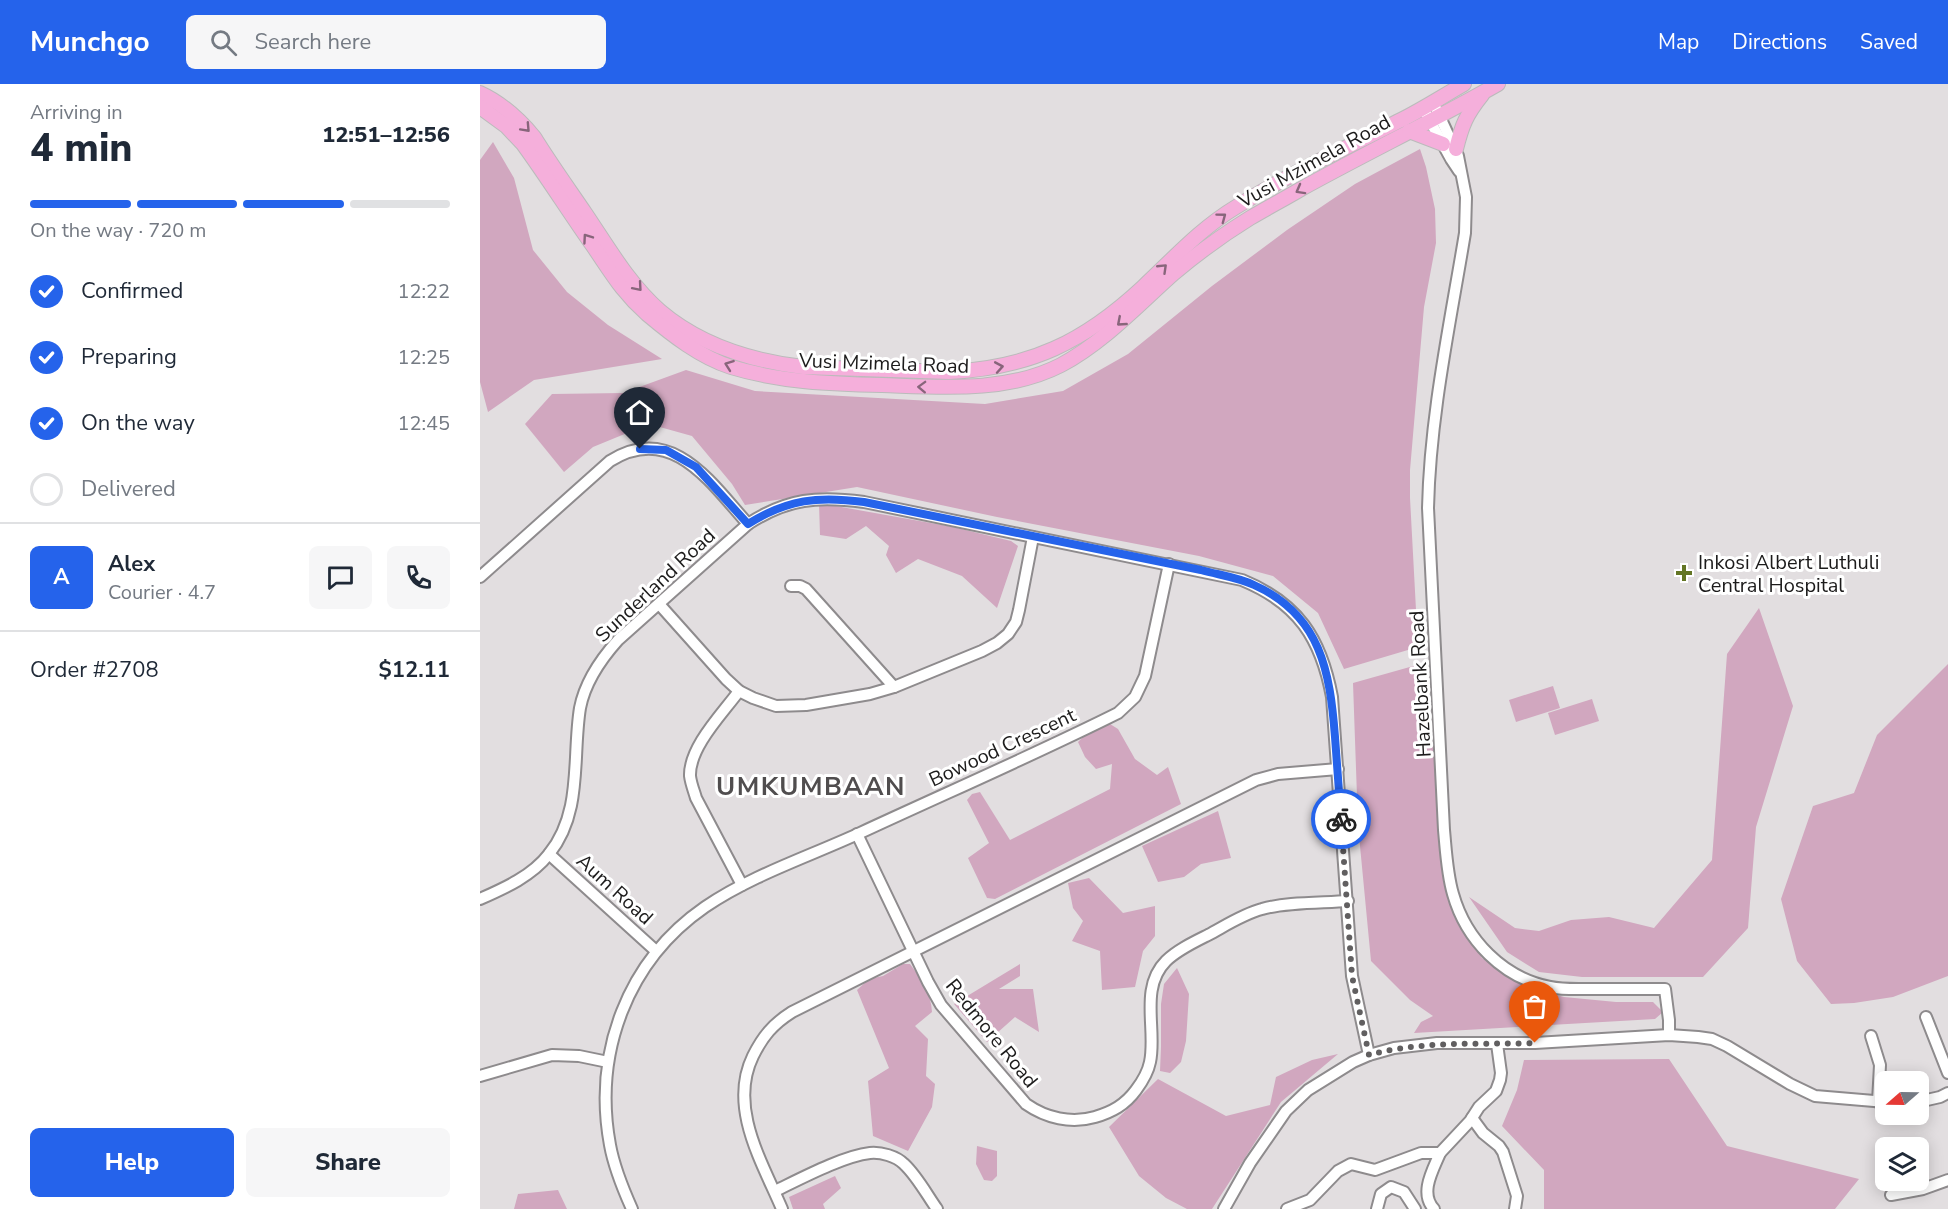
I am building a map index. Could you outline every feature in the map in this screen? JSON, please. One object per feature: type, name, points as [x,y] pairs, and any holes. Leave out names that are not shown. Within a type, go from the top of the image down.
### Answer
[{"type":"main road","name":"Vusi Mzimela Road","points":[[480,106],[506,126],[523,144],[628,297],[664,327],[703,354],[728,366],[777,379],[951,388],[1009,382],[1040,374],[1061,365],[1101,338],[1176,272],[1224,235],[1253,216],[1409,131],[1464,84]]},
{"type":"main road","name":"Vusi Mzimela Road","points":[[480,93],[493,99],[523,124],[618,263],[660,311],[693,334],[745,356],[785,365],[949,372],[999,367],[1024,361],[1066,344],[1115,311],[1187,245],[1236,207],[1291,176],[1431,111],[1498,84]]},
{"type":"main road","points":[[1409,131],[1449,147],[1469,111],[1485,91]]},
{"type":"street","name":"Hazelbank Road","points":[[1431,111],[1449,147],[1460,162],[1466,197],[1466,233],[1433,425],[1428,508],[1444,830],[1452,893],[1459,912],[1479,945],[1502,966],[1518,976],[1552,988],[1665,988],[1669,1035]]},
{"type":"street","points":[[480,577],[610,461],[640,449],[666,450],[696,467],[748,524]]},
{"type":"street","name":"Sunderland Road","points":[[480,899],[522,878],[549,854],[562,834],[571,813],[580,706],[592,675],[603,657],[618,640],[748,524],[763,514],[795,502],[813,499],[835,498],[864,502],[1242,580],[1282,602],[1306,627],[1323,658],[1332,697],[1352,976],[1369,1055]]},
{"type":"street","points":[[659,604],[726,679],[739,691],[767,704],[791,706],[870,694],[894,687],[982,651],[997,643],[1008,633],[1017,616],[1034,537]]},
{"type":"street","name":"Bowood Crescent","points":[[632,1209],[610,1147],[605,1099],[608,1062],[623,1009],[644,968],[656,951],[696,914],[742,885],[1105,719],[1125,707],[1135,697],[1145,676],[1169,564]]},
{"type":"street","points":[[791,586],[806,589],[894,687]]},
{"type":"street","points":[[739,691],[698,747],[690,773],[696,798],[742,885]]},
{"type":"street","points":[[782,1209],[751,1133],[744,1104],[744,1083],[750,1063],[760,1041],[771,1027],[792,1012],[1257,780],[1278,774],[1338,769]]},
{"type":"street","name":"Redmore Road","points":[[857,834],[941,1005],[1026,1104],[1051,1117],[1064,1120],[1088,1119],[1108,1113],[1133,1094],[1141,1083],[1150,1062],[1152,1047],[1151,995],[1154,981],[1165,961],[1202,938],[1261,909],[1348,901]]},
{"type":"street","name":"Aum Road","points":[[549,854],[656,951]]},
{"type":"street","points":[[1926,1017],[1948,1072]]},
{"type":"street","points":[[1224,1209],[1250,1163],[1286,1111],[1308,1090],[1353,1062],[1394,1048],[1437,1043],[1497,1044],[1669,1035],[1712,1039],[1815,1096],[1875,1101]]},
{"type":"street","points":[[1871,1036],[1880,1071]]},
{"type":"street","points":[[1430,1208],[1427,1185],[1440,1153],[1479,1107],[1496,1091],[1500,1080],[1497,1044]]},
{"type":"street","points":[[480,1076],[552,1055],[579,1056],[608,1062]]},
{"type":"street","points":[[1929,1101],[1948,1093]]},
{"type":"street","points":[[1472,1118],[1483,1133],[1503,1152],[1517,1196],[1515,1209]]},
{"type":"street","points":[[774,1191],[845,1160],[880,1153],[905,1164],[937,1209]]},
{"type":"street","points":[[1287,1209],[1310,1200],[1338,1171],[1351,1164],[1375,1170],[1421,1153],[1440,1153]]},
{"type":"street","points":[[1891,1195],[1923,1189],[1948,1180]]},
{"type":"street","points":[[1377,1209],[1381,1194],[1391,1187],[1404,1192],[1415,1209]]},
{"type":"shaded area","points":[[493,142],[514,178],[533,250],[567,292],[608,325],[662,359],[534,380],[488,412],[480,382],[480,160]]},
{"type":"shaded area","points":[[1420,149],[1435,209],[1436,243],[1424,307],[1410,470],[1418,647],[1344,669],[1318,613],[1273,576],[1199,556],[857,487],[745,505],[732,484],[692,436],[649,424],[593,447],[564,472],[525,424],[552,394],[623,393],[686,370],[755,391],[985,404],[1063,391],[1128,354],[1212,286],[1287,230],[1355,184]]},
{"type":"shaded area","points":[[819,503],[953,527],[1011,541],[1018,546],[997,608],[962,576],[918,559],[896,573],[886,555],[889,546],[866,526],[846,539],[820,535]]},
{"type":"shaded area","points":[[1759,608],[1793,706],[1756,827],[1748,928],[1703,977],[1582,977],[1539,972],[1507,952],[1469,897],[1515,928],[1539,931],[1571,920],[1609,917],[1654,928],[1712,860],[1727,654]]},
{"type":"shaded area","points":[[1424,663],[1449,900],[1482,958],[1531,988],[1564,997],[1616,1002],[1653,1002],[1663,1012],[1655,1019],[1414,1033],[1421,1022],[1433,1016],[1410,1000],[1371,961],[1358,825],[1353,683]]},
{"type":"shaded area","points":[[1948,664],[1948,976],[1893,997],[1831,1004],[1797,961],[1781,899],[1813,806],[1854,793],[1877,735]]},
{"type":"shaded area","points":[[1553,686],[1560,708],[1516,722],[1509,700]]},
{"type":"shaded area","points":[[1592,699],[1599,721],[1555,735],[1548,713]]},
{"type":"shaded area","points":[[1110,724],[1118,729],[1135,759],[1157,775],[1168,767],[1181,804],[995,899],[987,898],[968,858],[989,843],[967,800],[972,794],[980,792],[1010,840],[1110,789],[1112,764],[1096,769],[1085,757],[1078,742],[1085,735]]},
{"type":"shaded area","points":[[1218,811],[1231,858],[1201,864],[1184,877],[1158,882],[1142,846]]},
{"type":"shaded area","points":[[1089,878],[1123,913],[1155,906],[1155,936],[1143,951],[1135,987],[1102,990],[1100,951],[1072,941],[1083,921],[1073,908],[1068,883]]},
{"type":"shaded area","points":[[903,964],[910,964],[922,981],[930,999],[932,1012],[915,1026],[928,1039],[926,1076],[935,1084],[932,1107],[908,1151],[873,1136],[868,1081],[889,1068],[857,990],[869,979],[883,976]]},
{"type":"shaded area","points":[[1020,964],[1020,976],[999,989],[1033,989],[1039,1032],[1015,1017],[987,1042],[954,1004]]},
{"type":"shaded area","points":[[1177,968],[1189,994],[1186,1041],[1181,1062],[1170,1073],[1160,1071],[1161,1004],[1164,984]]},
{"type":"shaded area","points":[[1338,1054],[1281,1102],[1212,1209],[1187,1209],[1166,1198],[1139,1176],[1109,1127],[1158,1079],[1226,1116],[1270,1105],[1276,1077],[1312,1060]]},
{"type":"shaded area","points":[[1669,1059],[1727,1146],[1859,1179],[1835,1209],[1544,1209],[1544,1170],[1502,1126],[1517,1090],[1524,1060]]},
{"type":"shaded area","points":[[977,1146],[997,1151],[997,1176],[992,1181],[984,1180],[976,1164]]},
{"type":"shaded area","points":[[835,1176],[841,1188],[823,1204],[825,1209],[793,1209],[789,1197]]},
{"type":"shaded area","points":[[558,1190],[567,1209],[514,1209],[518,1194]]},
{"type":"way so far","points":[[1341,819],[1352,976],[1369,1055],[1394,1048],[1437,1043],[1535,1043]]},
{"type":"place","name":"Inkosi Albert Luthuli Central Hospital","points":[[1684,573]]},
{"type":"district","name":"UMKUMBAAN","points":[[811,786]]},
{"type":"route","points":[[640,449],[666,450],[696,467],[748,524],[778,507],[813,499],[835,498],[1201,570],[1242,580],[1256,586],[1282,602],[1295,614],[1306,627],[1323,658],[1332,697],[1341,819]]}]
